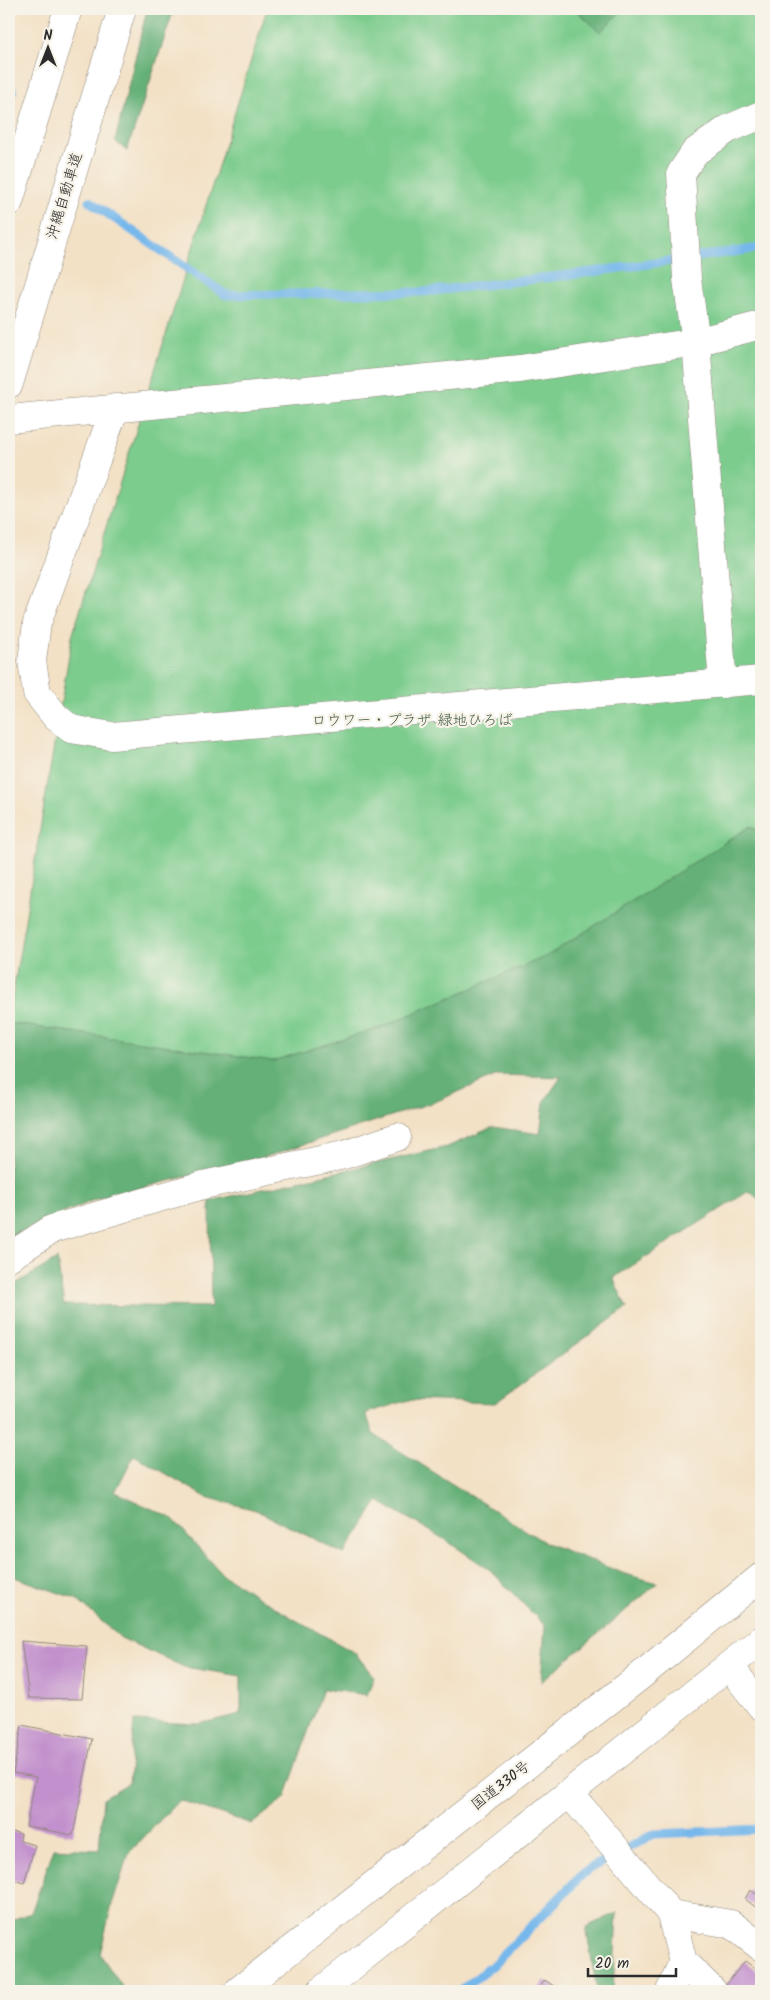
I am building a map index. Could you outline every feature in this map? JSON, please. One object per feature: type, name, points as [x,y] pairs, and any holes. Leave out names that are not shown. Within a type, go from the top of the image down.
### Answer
[{"type":"main road","points":[[9,202],[68,9]]},
{"type":"main road","name":"沖縄自動車道","points":[[9,384],[122,9]]},
{"type":"main road","points":[[723,684],[696,342],[687,280],[681,173],[695,152],[728,129],[761,115]]},
{"type":"main road","points":[[9,419],[520,369],[696,342],[761,325]]},
{"type":"main road","points":[[115,408],[38,623],[32,661],[37,693],[56,717],[71,729],[112,736],[761,680]]},
{"type":"main road","points":[[9,1257],[52,1229],[203,1185],[344,1155],[397,1137]]},
{"type":"main road","name":"国道330号","points":[[238,1991],[639,1676],[761,1577]]},
{"type":"main road","points":[[321,1991],[761,1640]]},
{"type":"main road","points":[[729,1666],[761,1706]]},
{"type":"main road","points":[[570,1794],[671,1914],[683,1962],[713,1991]]},
{"type":"main road","points":[[671,1914],[730,1924],[761,1947]]},
{"type":"main road","points":[[670,1991],[683,1962]]},
{"type":"green space","points":[[147,9],[174,9],[127,151],[115,141]]},
{"type":"green space","name":"ロウワー・プラザ 緑地ひろば","points":[[267,9],[761,9],[761,1013],[9,1134],[9,1017],[72,637]]},
{"type":"green space","points":[[575,9],[624,9],[600,32]]},
{"type":"green space","points":[[751,826],[761,833],[761,1201],[749,1191],[613,1278],[627,1308],[495,1403],[409,1400],[366,1413],[373,1434],[544,1542],[625,1574],[658,1583],[541,1682],[545,1626],[490,1570],[444,1539],[378,1501],[344,1554],[256,1510],[206,1497],[134,1455],[115,1492],[172,1518],[223,1575],[294,1619],[355,1653],[374,1677],[367,1695],[323,1689],[285,1798],[252,1824],[179,1800],[129,1853],[112,1904],[100,1954],[125,1991],[9,1991],[9,1921],[31,1913],[54,1848],[99,1850],[103,1798],[129,1783],[134,1721],[198,1724],[241,1714],[241,1676],[184,1667],[121,1638],[76,1599],[9,1575],[9,1288],[57,1259],[64,1305],[211,1307],[210,1201],[447,1147],[493,1127],[540,1134],[544,1102],[561,1077],[498,1075],[437,1101],[262,1158],[96,1199],[9,1237],[9,1023],[273,1061],[379,1028],[547,956]]},
{"type":"green space","points":[[617,1913],[613,1991],[597,1991],[586,1927]]},
{"type":"building","points":[[21,1641],[87,1646],[82,1699],[29,1698]]},
{"type":"building","points":[[22,1725],[92,1739],[73,1835],[26,1826],[36,1777],[13,1773]]},
{"type":"building","points":[[9,1831],[21,1834],[20,1841],[35,1845],[24,1883],[9,1879]]},
{"type":"building","points":[[750,1890],[761,1897],[761,1911],[745,1899]]},
{"type":"building","points":[[745,1961],[761,1973],[761,1991],[721,1991]]},
{"type":"building","points":[[545,1980],[561,1991],[537,1991]]},
{"type":"waterway","points":[[9,85],[13,91]]},
{"type":"waterway","points":[[89,201],[226,295],[424,292],[577,274],[761,248]]},
{"type":"waterway","points":[[460,1991],[492,1966],[587,1870],[654,1834],[761,1829]]}]
